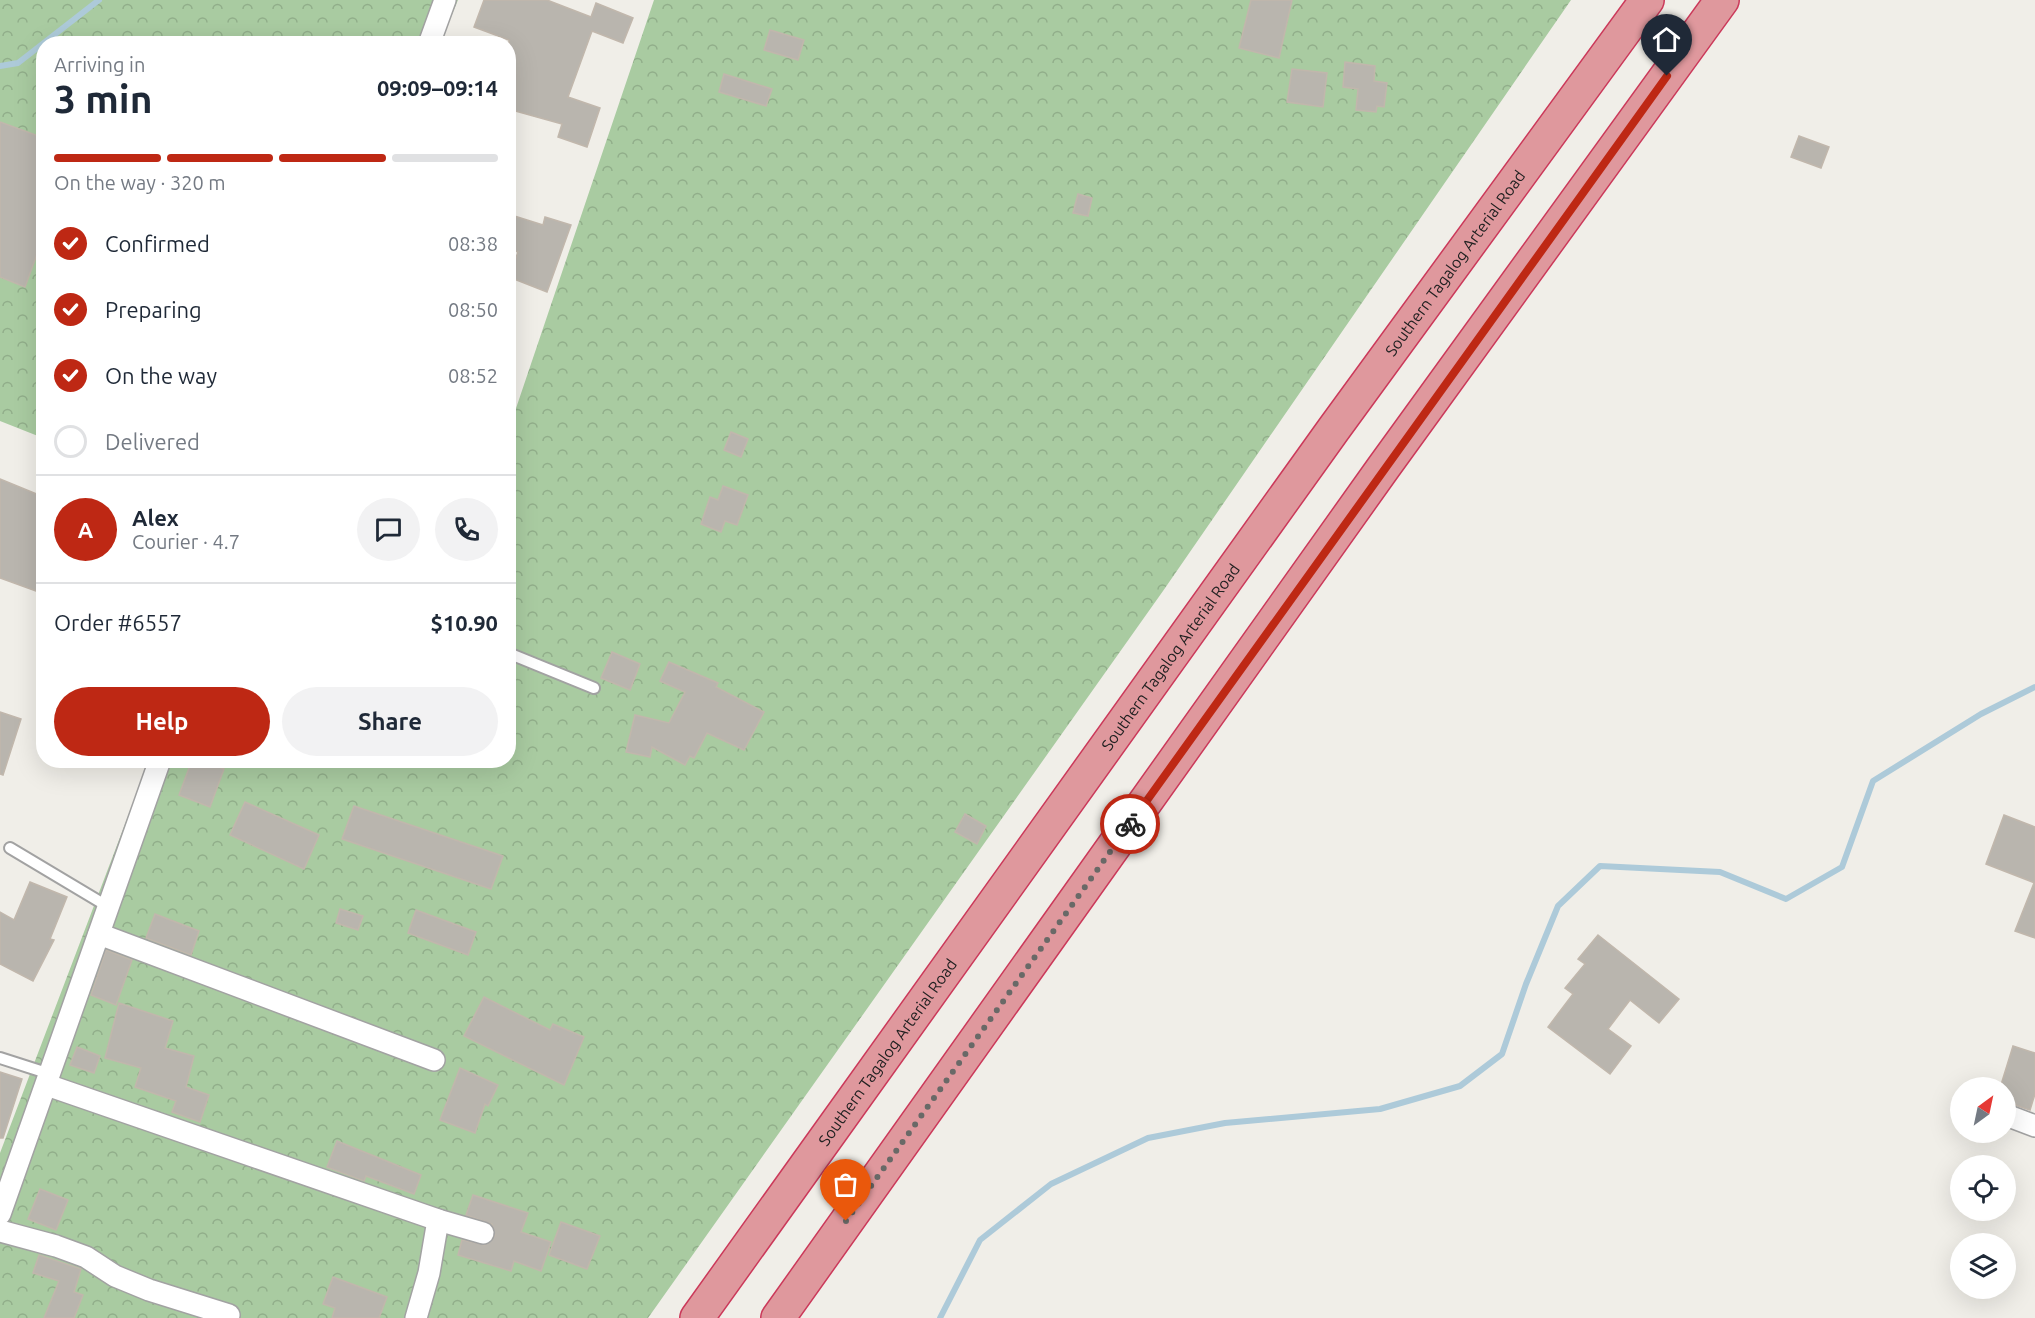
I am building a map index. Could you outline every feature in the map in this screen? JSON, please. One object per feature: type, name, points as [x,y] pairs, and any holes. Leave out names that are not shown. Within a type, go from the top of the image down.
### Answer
[{"type":"highway","name":"Southern Tagalog Arterial Road","points":[[698,1318],[1333,430],[1647,0]]},
{"type":"highway","points":[[778,1318],[1383,468],[1722,0]]},
{"type":"street","points":[[432,36],[445,0]]},
{"type":"street","points":[[157,768],[0,1217],[149,1290],[229,1315]]},
{"type":"street","points":[[99,934],[434,1060]]},
{"type":"street","points":[[48,1080],[438,1220],[483,1233]]},
{"type":"street","points":[[2016,1119],[2035,1126]]},
{"type":"street","points":[[416,1318],[429,1273],[438,1220]]},
{"type":"lane","points":[[516,656],[594,688]]},
{"type":"lane","points":[[10,848],[107,906]]},
{"type":"lane","points":[[0,1058],[48,1080]]},
{"type":"green space","points":[[0,0],[458,0],[443,36],[36,36],[36,435],[0,421]]},
{"type":"green space","points":[[654,0],[1571,0],[1163,591],[648,1318],[0,1318],[0,1153],[146,768],[516,768],[516,408]]},
{"type":"building","points":[[484,0],[547,0],[591,17],[596,3],[633,18],[623,43],[592,31],[568,97],[600,108],[587,147],[558,137],[562,124],[516,111],[516,36],[498,36],[474,27]]},
{"type":"building","points":[[1251,0],[1292,0],[1279,58],[1239,48]]},
{"type":"building","points":[[770,30],[804,40],[798,60],[764,50]]},
{"type":"building","points":[[1345,62],[1375,66],[1374,81],[1387,83],[1384,107],[1377,106],[1376,112],[1356,110],[1358,89],[1343,87]]},
{"type":"building","points":[[1292,69],[1327,73],[1323,107],[1287,102]]},
{"type":"building","points":[[724,74],[772,89],[766,106],[719,92]]},
{"type":"building","points":[[0,122],[36,135],[36,257],[25,287],[0,277]]},
{"type":"building","points":[[1799,136],[1829,147],[1821,168],[1791,157]]},
{"type":"building","points":[[1078,194],[1092,198],[1088,216],[1073,213]]},
{"type":"building","points":[[516,217],[543,225],[545,217],[571,225],[547,292],[516,280],[518,252],[516,251]]},
{"type":"building","points":[[731,432],[748,439],[741,457],[724,450]]},
{"type":"building","points":[[0,479],[36,494],[36,591],[0,578]]},
{"type":"building","points":[[723,486],[748,495],[737,525],[725,521],[721,532],[701,524],[710,497],[718,500]]},
{"type":"building","points":[[612,652],[640,664],[630,690],[601,678]]},
{"type":"building","points":[[669,662],[718,683],[716,687],[764,712],[744,750],[707,733],[694,758],[690,756],[685,765],[652,747],[650,757],[626,752],[635,715],[669,723],[685,692],[660,681]]},
{"type":"building","points":[[0,712],[21,719],[3,775],[0,774]]},
{"type":"building","points":[[189,768],[224,769],[210,807],[179,795]]},
{"type":"building","points":[[245,802],[319,835],[304,869],[230,835]]},
{"type":"building","points":[[354,806],[503,856],[491,889],[342,839]]},
{"type":"building","points":[[965,814],[986,826],[977,844],[955,832]]},
{"type":"building","points":[[2004,815],[2035,827],[2035,883],[1986,864]]},
{"type":"building","points":[[30,882],[67,897],[50,939],[54,940],[33,981],[0,964],[0,912],[14,920]]},
{"type":"building","points":[[2035,883],[2035,938],[2015,931]]},
{"type":"building","points":[[340,909],[363,916],[358,930],[336,923]]},
{"type":"building","points":[[416,910],[476,932],[468,955],[408,933]]},
{"type":"building","points":[[155,914],[199,931],[191,955],[146,938]]},
{"type":"building","points":[[1598,935],[1679,999],[1659,1023],[1630,1000],[1608,1029],[1631,1046],[1610,1074],[1548,1027],[1573,994],[1565,988],[1585,964],[1578,959]]},
{"type":"building","points":[[106,950],[132,960],[116,1005],[91,995]]},
{"type":"building","points":[[484,997],[550,1030],[553,1024],[584,1037],[564,1085],[464,1036]]},
{"type":"building","points":[[119,1003],[173,1021],[165,1048],[194,1056],[186,1087],[209,1095],[200,1122],[172,1112],[176,1101],[135,1087],[141,1068],[105,1058]]},
{"type":"building","points":[[2013,1046],[2035,1053],[2035,1094],[2030,1110],[2016,1105],[2016,1077],[2003,1077]]},
{"type":"building","points":[[77,1047],[100,1056],[94,1073],[70,1065]]},
{"type":"building","points":[[460,1068],[498,1085],[488,1106],[485,1104],[475,1133],[440,1120]]},
{"type":"building","points":[[0,1072],[22,1079],[3,1138],[0,1138]]},
{"type":"building","points":[[337,1141],[421,1175],[414,1194],[366,1176],[364,1181],[327,1167]]},
{"type":"building","points":[[40,1189],[68,1200],[56,1230],[28,1219]]},
{"type":"building","points":[[473,1195],[528,1213],[521,1232],[551,1242],[541,1271],[514,1261],[511,1271],[458,1255],[462,1240],[485,1245],[495,1236],[492,1224],[466,1215]]},
{"type":"building","points":[[561,1222],[600,1236],[587,1269],[549,1255]]},
{"type":"building","points":[[39,1255],[81,1269],[74,1292],[83,1295],[74,1318],[44,1318],[59,1281],[33,1273]]},
{"type":"building","points":[[333,1277],[387,1297],[379,1318],[332,1318],[335,1308],[323,1304]]},
{"type":"waterway","points":[[53,36],[99,0]]},
{"type":"waterway","points":[[0,66],[18,63],[36,49]]},
{"type":"waterway","points":[[940,1318],[980,1240],[1051,1184],[1148,1138],[1225,1123],[1380,1109],[1460,1086],[1502,1054],[1526,984],[1558,906],[1600,866],[1720,872],[1786,899],[1842,867],[1873,781],[1981,714],[2035,687]]},
{"type":"way so far","points":[[846,1221],[1130,824]]},
{"type":"route","points":[[1130,824],[1383,468],[1667,76]]}]
